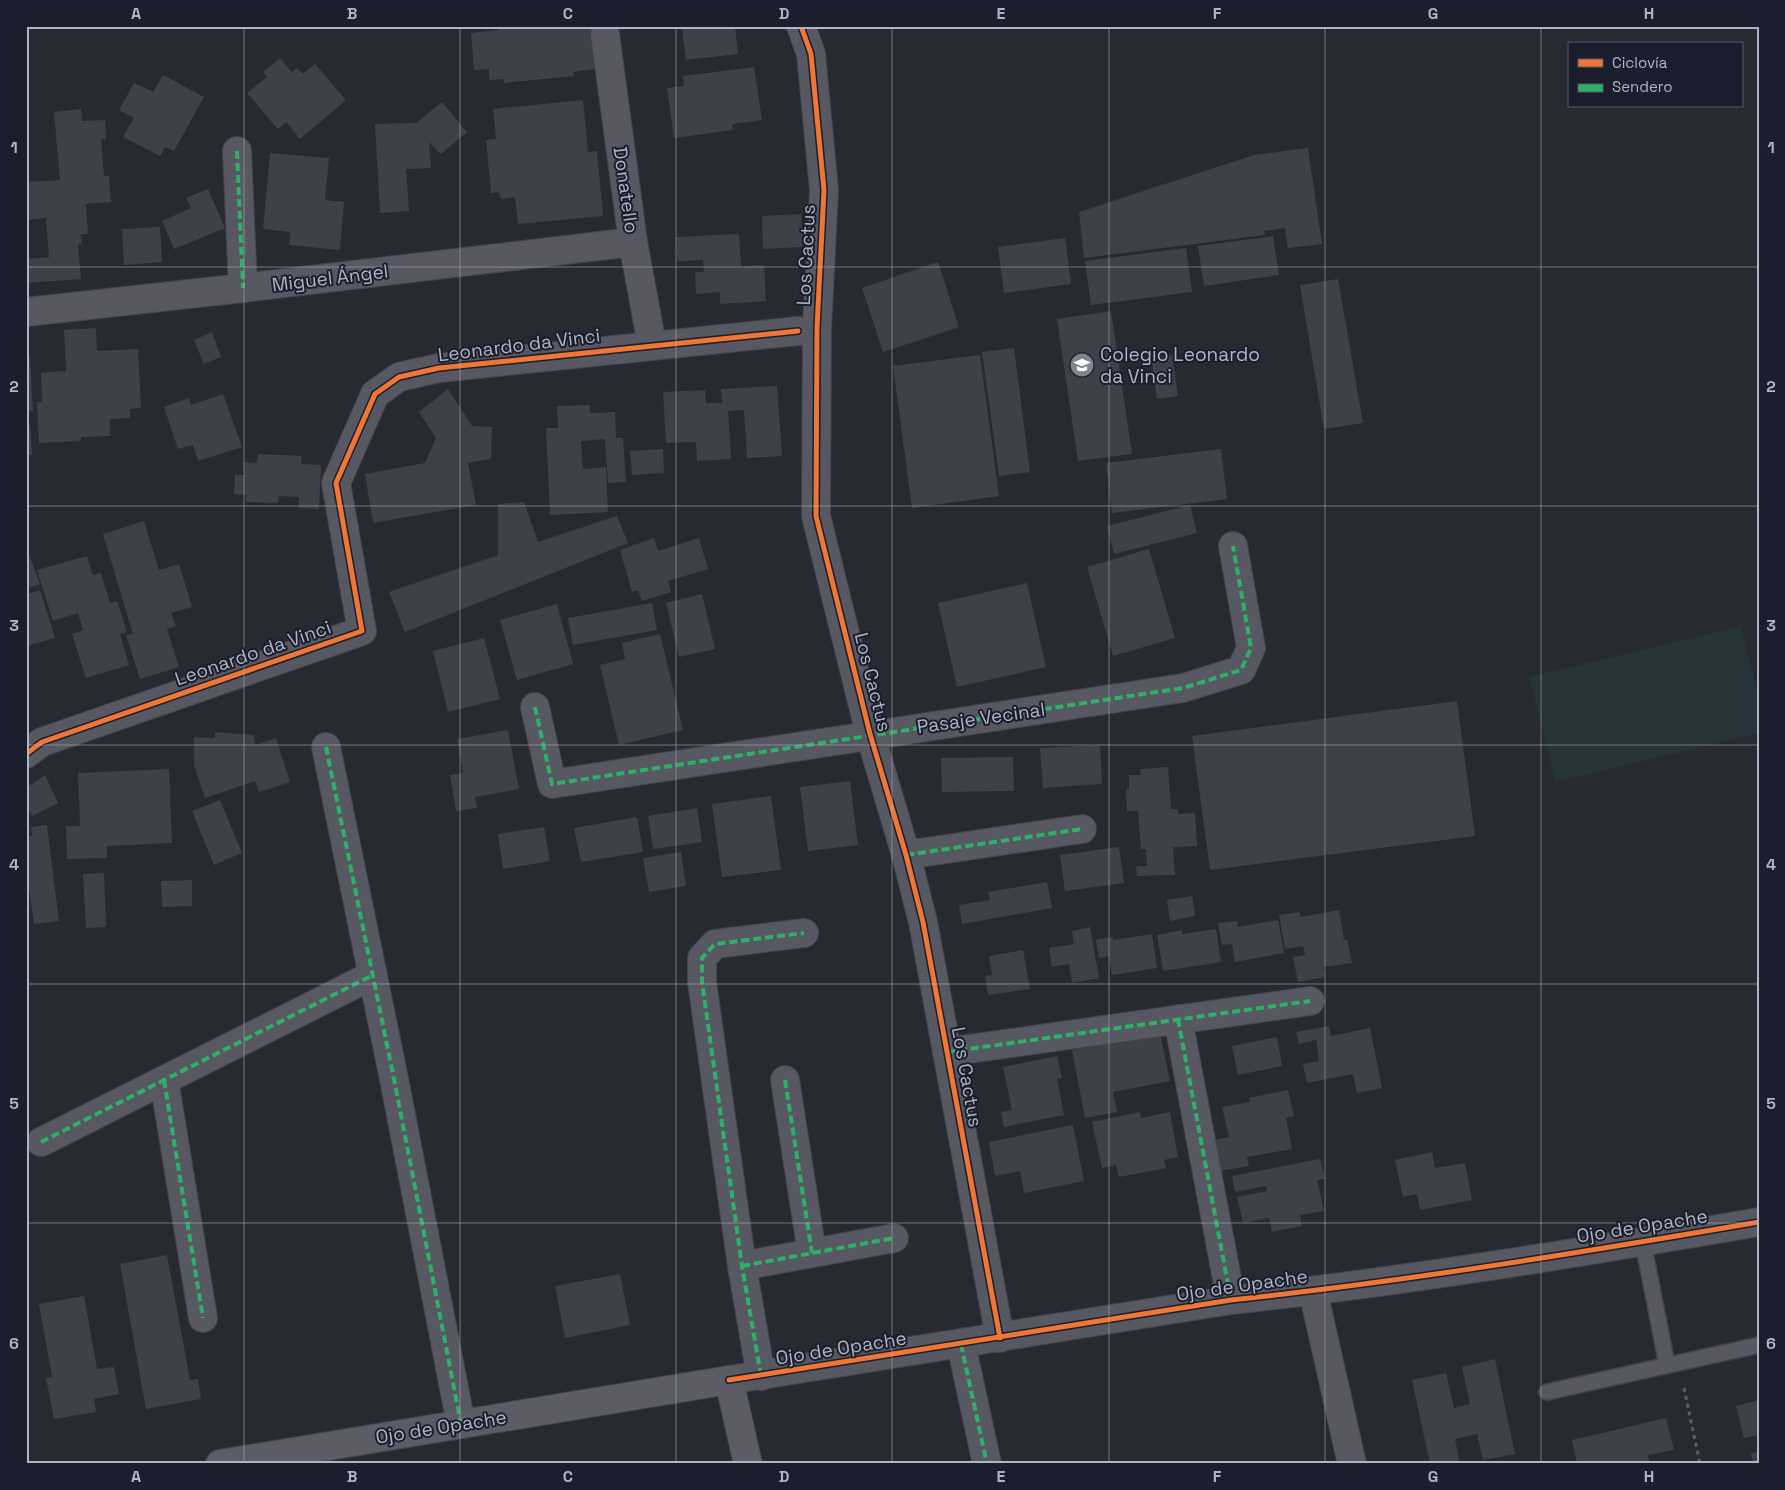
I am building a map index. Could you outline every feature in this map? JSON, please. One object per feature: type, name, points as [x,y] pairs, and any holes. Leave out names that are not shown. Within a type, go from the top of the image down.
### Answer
[{"type":"main road","name":"Ojo de Opache","points":[[220,1464],[729,1380]]},
{"type":"main road","points":[[729,1380],[748,1464]]},
{"type":"street","name":"Los Cactus","points":[[801,26],[811,54],[824,190],[817,328],[816,516],[870,734],[906,855],[923,922],[1000,1338]]},
{"type":"street","name":"Donatello","points":[[605,34],[633,242],[652,345]]},
{"type":"street","points":[[237,151],[244,288]]},
{"type":"street","name":"Miguel Ángel","points":[[26,312],[633,242]]},
{"type":"street","name":"Leonardo da Vinci","points":[[26,754],[42,742],[362,632],[336,483],[375,394],[399,377],[439,368],[798,331]]},
{"type":"street","name":"Pasaje Vecinal","points":[[535,707],[552,784],[870,734],[1184,688],[1241,670],[1251,648],[1233,546]]},
{"type":"street","points":[[326,747],[373,975],[461,1424]]},
{"type":"street","points":[[906,855],[1082,829]]},
{"type":"street","points":[[761,1376],[742,1266],[702,982],[702,958],[716,944],[804,933]]},
{"type":"street","points":[[40,1142],[373,975]]},
{"type":"street","points":[[947,1052],[1310,1001]]},
{"type":"street","points":[[1178,1019],[1231,1300]]},
{"type":"street","points":[[164,1080],[203,1318]]},
{"type":"street","points":[[784,1080],[812,1254]]},
{"type":"street","name":"Ojo de Opache","points":[[729,1380],[1231,1300],[1313,1291],[1643,1242],[1759,1222]]},
{"type":"street","points":[[742,1266],[894,1238]]},
{"type":"street","points":[[1313,1291],[1352,1464]]},
{"type":"street","points":[[961,1344],[987,1464]]},
{"type":"lane","points":[[1643,1242],[1673,1364]]},
{"type":"lane","points":[[1547,1392],[1759,1345]]},
{"type":"path","points":[[1673,1364],[1700,1464]]},
{"type":"shaded area","points":[[1741,626],[1759,698],[1759,733],[1556,782],[1529,677]]},
{"type":"building","points":[[499,26],[568,26],[568,28],[591,26],[595,69],[573,72],[574,76],[504,83],[504,79],[489,80],[489,69],[474,70],[471,33],[499,30]]},
{"type":"building","points":[[735,26],[738,54],[686,60],[682,27]]},
{"type":"building","points":[[280,58],[292,72],[297,68],[303,74],[315,64],[346,100],[300,139],[286,122],[278,129],[247,93],[267,77],[263,72]]},
{"type":"building","points":[[754,67],[762,120],[732,124],[733,130],[674,138],[667,88],[684,86],[683,76]]},
{"type":"building","points":[[163,75],[204,97],[174,151],[165,147],[160,156],[123,137],[134,118],[119,110],[134,83],[153,92]]},
{"type":"building","points":[[583,100],[588,152],[597,151],[603,216],[518,224],[515,197],[501,199],[499,192],[491,193],[486,140],[496,139],[493,109]]},
{"type":"building","points":[[442,102],[467,132],[441,154],[429,142],[431,168],[406,169],[409,211],[380,213],[375,124],[416,123]]},
{"type":"building","points":[[81,109],[82,121],[105,120],[106,139],[101,139],[104,176],[109,176],[111,202],[86,204],[88,234],[81,234],[82,244],[78,245],[81,279],[26,283],[26,259],[49,257],[46,218],[26,220],[26,182],[60,180],[54,112]]},
{"type":"building","points":[[1308,148],[1322,244],[1288,248],[1285,228],[1264,231],[1265,235],[1084,258],[1079,212],[1254,155]]},
{"type":"building","points":[[270,153],[329,158],[325,200],[344,202],[340,250],[289,245],[290,232],[263,229]]},
{"type":"building","points":[[208,189],[225,228],[174,249],[162,221],[191,208],[186,198]]},
{"type":"building","points":[[801,214],[803,247],[763,249],[762,216]]},
{"type":"building","points":[[160,227],[162,262],[124,265],[122,229]]},
{"type":"building","points":[[739,234],[741,266],[764,265],[766,301],[720,304],[720,292],[696,294],[695,272],[704,272],[703,260],[677,261],[676,237]]},
{"type":"building","points":[[1273,236],[1279,275],[1204,286],[1198,246]]},
{"type":"building","points":[[1065,238],[1071,284],[1004,293],[998,247]]},
{"type":"building","points":[[1186,248],[1192,292],[1091,305],[1085,261]]},
{"type":"building","points":[[938,262],[959,327],[883,352],[862,288]]},
{"type":"building","points":[[1338,279],[1363,423],[1324,429],[1300,285]]},
{"type":"building","points":[[1111,311],[1132,454],[1078,461],[1057,319]]},
{"type":"building","points":[[96,328],[97,351],[138,349],[141,408],[130,409],[130,418],[110,419],[110,436],[81,437],[81,441],[39,443],[37,402],[42,402],[41,373],[66,371],[64,330]]},
{"type":"building","points":[[212,332],[221,357],[204,364],[194,340]]},
{"type":"building","points":[[1014,348],[1030,472],[999,476],[982,352]]},
{"type":"building","points":[[980,355],[999,496],[912,508],[893,366]]},
{"type":"building","points":[[1172,355],[1178,396],[1157,399],[1151,357]]},
{"type":"building","points":[[26,358],[30,358],[33,411],[26,411]]},
{"type":"building","points":[[777,386],[782,456],[747,458],[744,410],[728,411],[731,459],[697,461],[696,442],[666,443],[663,392],[705,390],[706,403],[722,403],[721,389]]},
{"type":"building","points":[[448,389],[472,426],[492,427],[491,459],[468,463],[476,505],[373,523],[365,474],[425,463],[436,438],[419,412]]},
{"type":"building","points":[[223,394],[242,447],[198,461],[193,445],[178,449],[164,407],[189,398],[191,405]]},
{"type":"building","points":[[590,405],[590,413],[615,412],[616,438],[623,438],[626,482],[608,483],[605,439],[581,441],[583,469],[606,467],[608,512],[550,515],[546,428],[558,428],[557,406]]},
{"type":"building","points":[[26,425],[30,425],[32,455],[26,455]]},
{"type":"building","points":[[663,449],[664,473],[632,475],[630,451]]},
{"type":"building","points":[[1221,449],[1227,499],[1112,513],[1106,463]]},
{"type":"building","points":[[258,454],[302,456],[301,464],[321,465],[319,509],[298,508],[299,497],[279,496],[278,503],[246,502],[246,495],[234,494],[235,475],[244,475],[244,462],[257,463]]},
{"type":"building","points":[[524,502],[538,542],[617,516],[628,543],[405,632],[389,592],[498,555],[498,504]]},
{"type":"building","points":[[1190,505],[1197,533],[1114,554],[1107,526]]},
{"type":"building","points":[[144,521],[159,570],[179,564],[192,607],[171,613],[176,626],[167,629],[179,667],[140,679],[126,635],[133,634],[103,534]]},
{"type":"building","points":[[654,538],[658,551],[699,538],[708,569],[668,581],[671,592],[642,601],[638,590],[632,592],[620,550]]},
{"type":"building","points":[[26,547],[40,584],[26,589]]},
{"type":"building","points":[[1149,549],[1175,638],[1113,656],[1087,567]]},
{"type":"building","points":[[87,556],[93,575],[101,573],[110,603],[117,601],[127,632],[120,634],[129,665],[86,678],[72,634],[83,630],[78,613],[53,621],[37,570]]},
{"type":"building","points":[[1027,583],[1046,667],[957,687],[938,603]]},
{"type":"building","points":[[40,590],[55,638],[26,646],[26,595]]},
{"type":"building","points":[[702,594],[715,649],[679,657],[666,603]]},
{"type":"building","points":[[652,603],[657,630],[573,645],[568,618]]},
{"type":"building","points":[[557,604],[573,664],[517,680],[500,620]]},
{"type":"building","points":[[660,634],[683,730],[619,745],[600,665],[625,659],[622,643]]},
{"type":"building","points":[[484,638],[500,699],[448,712],[433,651]]},
{"type":"building","points":[[1457,701],[1475,836],[1210,870],[1192,736]]},
{"type":"building","points":[[508,730],[519,789],[475,797],[477,808],[456,811],[450,775],[463,773],[457,739]]},
{"type":"building","points":[[215,732],[254,735],[255,745],[276,738],[290,782],[259,792],[255,781],[205,798],[194,765],[194,737],[215,738]]},
{"type":"building","points":[[1100,745],[1102,784],[1043,788],[1040,748]]},
{"type":"building","points":[[1013,757],[1014,791],[942,792],[941,758]]},
{"type":"building","points":[[1168,767],[1171,809],[1178,809],[1178,814],[1195,813],[1197,846],[1173,847],[1175,875],[1137,876],[1136,866],[1147,866],[1146,849],[1141,849],[1138,811],[1127,811],[1126,789],[1129,789],[1129,775],[1141,775],[1140,769]]},
{"type":"building","points":[[169,769],[172,843],[107,846],[107,858],[67,859],[66,826],[80,826],[78,773]]},
{"type":"building","points":[[45,775],[58,803],[32,816],[26,803],[26,788]]},
{"type":"building","points":[[850,781],[858,845],[808,851],[800,787]]},
{"type":"building","points":[[771,796],[781,870],[722,877],[712,804]]},
{"type":"building","points":[[220,800],[242,853],[214,865],[192,811]]},
{"type":"building","points":[[697,808],[702,842],[653,849],[648,816]]},
{"type":"building","points":[[637,817],[643,852],[581,862],[574,828]]},
{"type":"building","points":[[47,825],[59,921],[34,924],[28,881],[26,881],[26,837],[32,836],[31,827]]},
{"type":"building","points":[[544,827],[550,861],[503,869],[498,834]]},
{"type":"building","points":[[1119,847],[1124,883],[1065,891],[1060,855]]},
{"type":"building","points":[[681,852],[686,886],[649,892],[643,858]]},
{"type":"building","points":[[104,873],[106,927],[86,928],[83,874]]},
{"type":"building","points":[[192,880],[192,906],[162,907],[161,881]]},
{"type":"building","points":[[1047,882],[1052,908],[962,924],[959,905],[990,900],[988,892]]},
{"type":"building","points":[[1192,896],[1195,916],[1170,921],[1167,900]]},
{"type":"building","points":[[1339,910],[1344,940],[1347,939],[1352,963],[1323,967],[1325,977],[1298,982],[1293,957],[1305,955],[1303,946],[1285,949],[1279,915],[1299,912],[1301,917]]},
{"type":"building","points":[[1278,920],[1284,953],[1235,962],[1232,944],[1222,945],[1218,923],[1237,921],[1238,927]]},
{"type":"building","points":[[1090,927],[1099,978],[1072,983],[1069,964],[1052,967],[1049,948],[1074,944],[1072,931]]},
{"type":"building","points":[[1216,929],[1221,962],[1163,971],[1157,935],[1182,930],[1182,934]]},
{"type":"building","points":[[1152,934],[1157,968],[1112,975],[1109,956],[1099,958],[1096,940],[1113,937],[1113,940]]},
{"type":"building","points":[[1023,950],[1030,989],[988,995],[985,976],[992,975],[989,956]]},
{"type":"building","points":[[1329,1026],[1331,1036],[1370,1028],[1382,1088],[1357,1093],[1353,1074],[1307,1083],[1303,1064],[1319,1061],[1316,1040],[1299,1044],[1296,1032]]},
{"type":"building","points":[[1160,1033],[1170,1081],[1113,1092],[1117,1112],[1085,1118],[1072,1050]]},
{"type":"building","points":[[1277,1037],[1282,1066],[1238,1075],[1232,1046]]},
{"type":"building","points":[[1057,1056],[1062,1078],[1057,1079],[1064,1115],[1004,1127],[1001,1112],[1012,1110],[1003,1067]]},
{"type":"building","points":[[1288,1090],[1294,1116],[1286,1118],[1292,1149],[1247,1157],[1249,1166],[1220,1171],[1214,1140],[1229,1137],[1222,1107],[1250,1102],[1249,1098]]},
{"type":"building","points":[[1140,1112],[1141,1118],[1170,1112],[1178,1157],[1164,1160],[1166,1168],[1119,1177],[1116,1165],[1102,1168],[1092,1122]]},
{"type":"building","points":[[1073,1125],[1084,1181],[1024,1193],[1020,1171],[995,1176],[989,1142]]},
{"type":"building","points":[[1432,1152],[1435,1168],[1465,1163],[1472,1200],[1420,1210],[1417,1194],[1403,1197],[1395,1160]]},
{"type":"building","points":[[1320,1159],[1325,1179],[1317,1180],[1324,1211],[1300,1215],[1302,1226],[1272,1232],[1269,1218],[1243,1223],[1237,1197],[1267,1191],[1266,1186],[1235,1192],[1232,1176]]},
{"type":"building","points":[[167,1255],[190,1380],[198,1379],[201,1399],[146,1409],[120,1264]]},
{"type":"building","points":[[620,1274],[630,1325],[565,1338],[555,1286]]},
{"type":"building","points":[[84,1296],[97,1369],[114,1367],[119,1394],[94,1399],[96,1412],[54,1419],[46,1378],[52,1377],[39,1304]]},
{"type":"building","points":[[1495,1359],[1515,1454],[1483,1460],[1477,1434],[1455,1439],[1460,1464],[1430,1464],[1412,1380],[1446,1373],[1454,1408],[1470,1404],[1462,1367]]},
{"type":"building","points":[[1759,1400],[1759,1435],[1744,1438],[1736,1406]]},
{"type":"building","points":[[1666,1418],[1674,1450],[1648,1455],[1650,1464],[1577,1464],[1572,1440]]},
{"type":"building","points":[[1759,1452],[1759,1464],[1753,1464],[1751,1453]]},
{"type":"marked path","points":[[237,151],[243,288]]},
{"type":"marked path","points":[[535,707],[552,784],[1183,688],[1241,670],[1251,648],[1233,546]]},
{"type":"marked path","points":[[326,747],[394,1079],[461,1424]]},
{"type":"marked path","points":[[906,855],[1082,829]]},
{"type":"marked path","points":[[761,1376],[742,1266],[702,982],[702,958],[715,944],[804,933]]},
{"type":"marked path","points":[[41,1142],[373,975]]},
{"type":"marked path","points":[[947,1052],[1310,1001]]},
{"type":"marked path","points":[[1178,1019],[1231,1300]]},
{"type":"marked path","points":[[164,1080],[203,1318]]},
{"type":"marked path","points":[[785,1080],[812,1253]]},
{"type":"marked path","points":[[742,1266],[894,1238]]},
{"type":"marked path","points":[[961,1344],[987,1464]]},
{"type":"cycle path","points":[[801,26],[811,54],[824,190],[817,328],[816,516],[870,734],[906,855],[923,922],[1000,1338]]},
{"type":"cycle path","points":[[26,754],[42,742],[362,631],[336,483],[375,394],[399,377],[439,368],[798,331]]},
{"type":"cycle path","points":[[729,1380],[1231,1300],[1364,1284],[1496,1265],[1759,1222]]},
{"type":"place","name":"Colegio Leonardo da Vinci","points":[[1082,365]]}]
